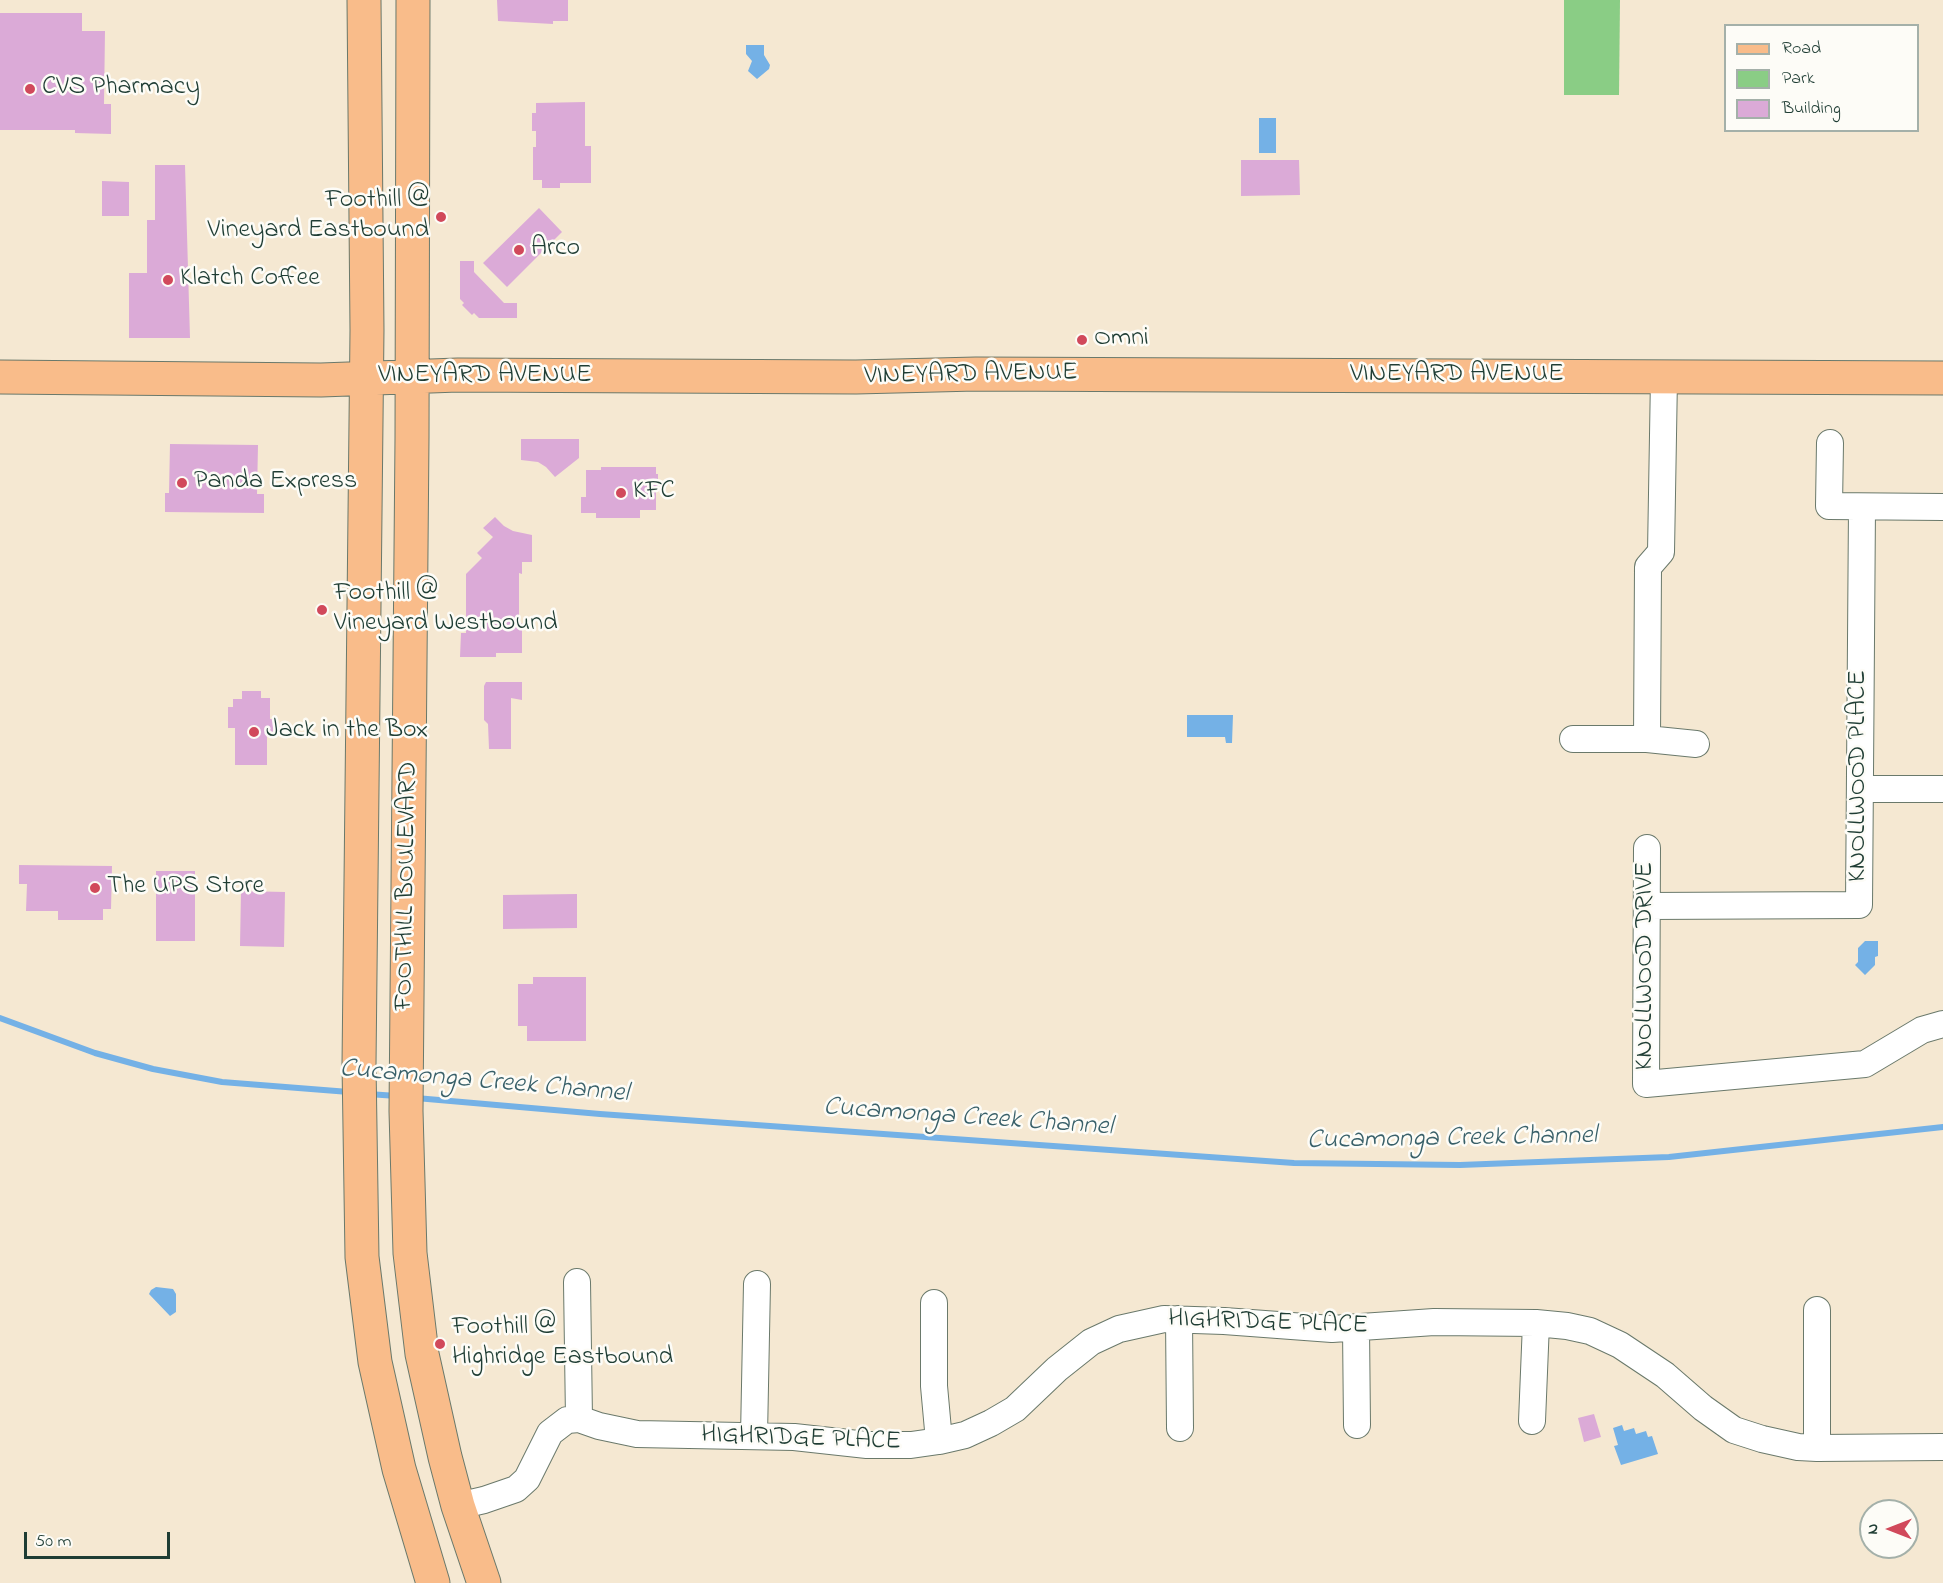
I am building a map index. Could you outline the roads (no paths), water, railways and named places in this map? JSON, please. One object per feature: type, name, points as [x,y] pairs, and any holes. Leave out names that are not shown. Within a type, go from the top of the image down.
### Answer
[{"type":"main road","name":"FOOTHILL BOULEVARD","points":[[364,0],[367,330],[359,1064],[362,1257],[375,1362],[399,1468],[433,1583]]},
{"type":"main road","name":"FOOTHILL BOULEVARD","points":[[412,0],[412,377],[406,1111],[410,1253],[422,1354],[458,1506],[484,1583]]},
{"type":"main road","name":"VINEYARD AVENUE","points":[[0,377],[316,380],[477,375],[856,377],[976,374],[1943,380]]},
{"type":"street","points":[[1647,739],[1648,567],[1661,552],[1664,377]]},
{"type":"street","points":[[1830,443],[1829,506],[1943,507]]},
{"type":"street","name":"KNOLLWOOD PLACE","points":[[1647,906],[1859,905],[1862,507]]},
{"type":"street","points":[[1574,739],[1647,739],[1696,744]]},
{"type":"street","points":[[1860,789],[1943,789]]},
{"type":"street","name":"KNOLLWOOD DRIVE","points":[[1647,848],[1646,1084],[1865,1064],[1922,1030],[1943,1024]]},
{"type":"street","points":[[458,1506],[516,1489],[527,1479],[550,1433],[567,1420],[579,1419],[577,1282]]},
{"type":"street","points":[[754,1436],[757,1284]]},
{"type":"street","points":[[934,1303],[934,1386],[939,1442]]},
{"type":"street","points":[[1816,1448],[1817,1310]]},
{"type":"street","points":[[1179,1318],[1180,1428]]},
{"type":"street","name":"HIGHRIDGE PLACE","points":[[579,1419],[637,1434],[794,1437],[867,1446],[910,1445],[939,1442],[991,1423],[1015,1408],[1057,1369],[1092,1342],[1119,1329],[1148,1322],[1179,1318],[1332,1329],[1434,1322],[1536,1323],[1590,1331],[1620,1345],[1665,1375],[1703,1408],[1734,1430],[1762,1439],[1798,1447],[1816,1448],[1943,1447]]},
{"type":"street","points":[[1532,1421],[1536,1323]]},
{"type":"street","points":[[1356,1328],[1357,1425]]},
{"type":"water","points":[[746,45],[764,45],[764,55],[770,65],[769,69],[757,79],[748,71],[752,61],[746,54]]},
{"type":"water","points":[[1259,118],[1276,118],[1276,153],[1259,153]]},
{"type":"water","points":[[1187,715],[1233,715],[1232,743],[1226,743],[1225,737],[1187,737]]},
{"type":"water","points":[[1865,941],[1878,941],[1878,956],[1875,957],[1875,965],[1865,975],[1855,965],[1858,962],[1858,948]]},
{"type":"water","points":[[156,1287],[173,1289],[176,1294],[176,1312],[170,1316],[149,1294]]},
{"type":"water","points":[[1622,1425],[1624,1431],[1634,1428],[1636,1434],[1646,1431],[1648,1437],[1652,1436],[1658,1454],[1621,1465],[1614,1446],[1618,1445],[1613,1428]]},
{"type":"waterway","name":"Cucamonga Creek Channel","points":[[0,1018],[95,1053],[153,1069],[222,1082],[349,1092]]},
{"type":"waterway","name":"Cucamonga Creek Channel","points":[[368,1094],[397,1096]]},
{"type":"waterway","name":"Cucamonga Creek Channel","points":[[416,1098],[600,1114],[1294,1163],[1460,1165],[1669,1157],[1943,1127]]},
{"type":"place","name":"CVS Pharmacy","points":[[30,89]]},
{"type":"place","name":"Foothill @ Vineyard Eastbound","points":[[441,217]]},
{"type":"place","name":"Arco","points":[[519,250]]},
{"type":"place","name":"Klatch Coffee","points":[[168,280]]},
{"type":"place","name":"Omni","points":[[1082,340]]},
{"type":"place","name":"Panda Express","points":[[182,483]]},
{"type":"place","name":"KFC","points":[[621,493]]},
{"type":"place","name":"Foothill @ Vineyard Westbound","points":[[322,610]]},
{"type":"place","name":"Jack in the Box","points":[[254,732]]},
{"type":"place","name":"The UPS Store","points":[[95,888]]},
{"type":"place","name":"Foothill @ Highridge Eastbound","points":[[440,1344]]}]
